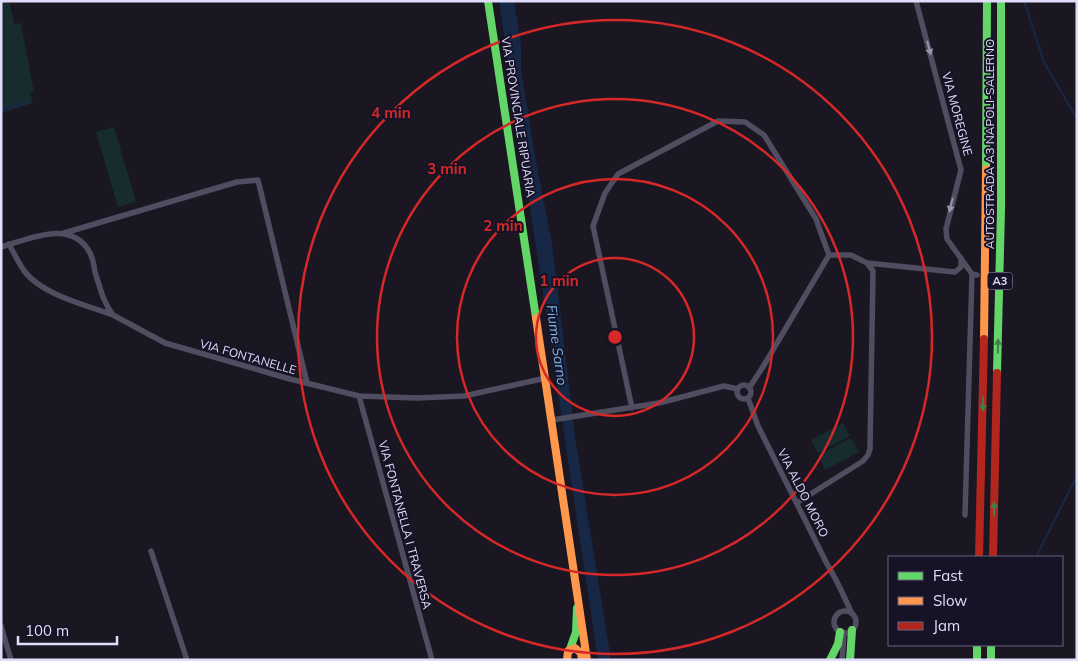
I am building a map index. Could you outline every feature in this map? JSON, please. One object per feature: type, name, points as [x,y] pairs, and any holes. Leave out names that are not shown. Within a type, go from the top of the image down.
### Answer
[{"type":"main road","name":"VIA PROVINCIALE RIPUARIA","points":[[488,1],[554,420],[584,658]]},
{"type":"main road","name":"AUTOSTRADA A3 NAPOLI-SALERNO","points":[[979,556],[986,271],[987,1]]},
{"type":"main road","name":"AUTOSTRADA A3 NAPOLI-SALERNO","points":[[993,556],[1001,210],[1001,1]]},
{"type":"main road","name":"VIA PROVINCIALE RIPUARIA","points":[[567,660],[566,653],[570,649],[576,632],[577,593]]},
{"type":"main road","points":[[850,660],[852,630]]},
{"type":"main road","points":[[830,660],[836,651],[842,632]]},
{"type":"main road","points":[[977,646],[977,660]]},
{"type":"main road","points":[[991,646],[991,660]]},
{"type":"main road","name":"VIA PROVINCIALE RIPUARIA","points":[[570,649],[575,648],[584,658]]},
{"type":"street","name":"VIA MOREGINE","points":[[916,1],[961,170],[946,229],[947,239],[974,274],[965,516]]},
{"type":"street","points":[[632,408],[593,226],[605,193],[618,174],[718,121],[744,122],[764,135],[816,219],[830,255]]},
{"type":"street","points":[[1,247],[50,233],[64,233],[237,182],[258,180],[307,383]]},
{"type":"street","points":[[64,233],[77,238],[90,252],[107,307],[113,315]]},
{"type":"street","name":"VIA FONTANELLE","points":[[9,244],[25,272],[37,283],[64,297],[113,315],[165,342],[179,347],[307,383],[360,396],[417,398],[464,396],[546,378]]},
{"type":"street","points":[[830,255],[851,255],[867,263],[955,272],[961,267],[961,258]]},
{"type":"street","points":[[749,388],[830,255]]},
{"type":"street","points":[[798,502],[863,461],[870,449],[873,271],[867,263]]},
{"type":"street","points":[[554,420],[632,408],[724,386],[738,389],[743,386],[749,388]]},
{"type":"street","points":[[738,389],[738,395],[741,398],[748,398],[751,394],[749,388]]},
{"type":"street","name":"VIA FONTANELLA I TRAVERSA","points":[[360,396],[432,660]]},
{"type":"street","name":"VIA ALDO MORO","points":[[748,398],[758,426],[798,502],[827,564],[838,581],[843,597],[852,614]]},
{"type":"street","points":[[151,551],[187,660]]},
{"type":"street","points":[[842,660],[842,632],[834,624],[843,597]]},
{"type":"street","points":[[836,614],[846,611],[852,614],[856,623],[852,630],[842,632]]},
{"type":"street","points":[[1,626],[11,660]]},
{"type":"green space","points":[[1,1],[9,1],[14,24],[21,23],[34,92],[30,93],[33,103],[1,113]]},
{"type":"green space","points":[[114,127],[136,202],[118,207],[96,132]]},
{"type":"green space","points":[[843,423],[850,436],[818,453],[811,440]]},
{"type":"green space","points":[[851,438],[859,452],[825,470],[818,455]]},
{"type":"water","name":"Fiume Sarno","points":[[499,1],[514,1],[521,45],[521,69],[534,151],[552,244],[576,444],[611,660],[598,660]]},
{"type":"waterway","points":[[1024,1],[1044,62],[1077,119]]},
{"type":"waterway","points":[[1,111],[29,102]]},
{"type":"waterway","points":[[1037,556],[1077,476]]},
{"type":"tunnel","points":[[984,275],[1009,276]]},
{"type":"traffic: fast","points":[[488,1],[536,318]]},
{"type":"traffic: fast","points":[[986,169],[987,1]]},
{"type":"traffic: fast","points":[[997,373],[1001,210],[1001,1]]},
{"type":"traffic: fast","points":[[570,649],[576,632],[577,608]]},
{"type":"traffic: fast","points":[[850,660],[852,630]]},
{"type":"traffic: fast","points":[[830,660],[838,644],[840,632]]},
{"type":"traffic: fast","points":[[977,646],[977,660]]},
{"type":"traffic: fast","points":[[991,646],[991,660]]},
{"type":"traffic: slow","points":[[984,339],[986,169]]},
{"type":"traffic: slow","points":[[536,318],[587,660]]},
{"type":"traffic: slow","points":[[567,660],[568,651],[575,648],[581,653],[582,660]]},
{"type":"traffic: jam","points":[[979,556],[984,339]]},
{"type":"traffic: jam","points":[[993,556],[997,373]]}]
